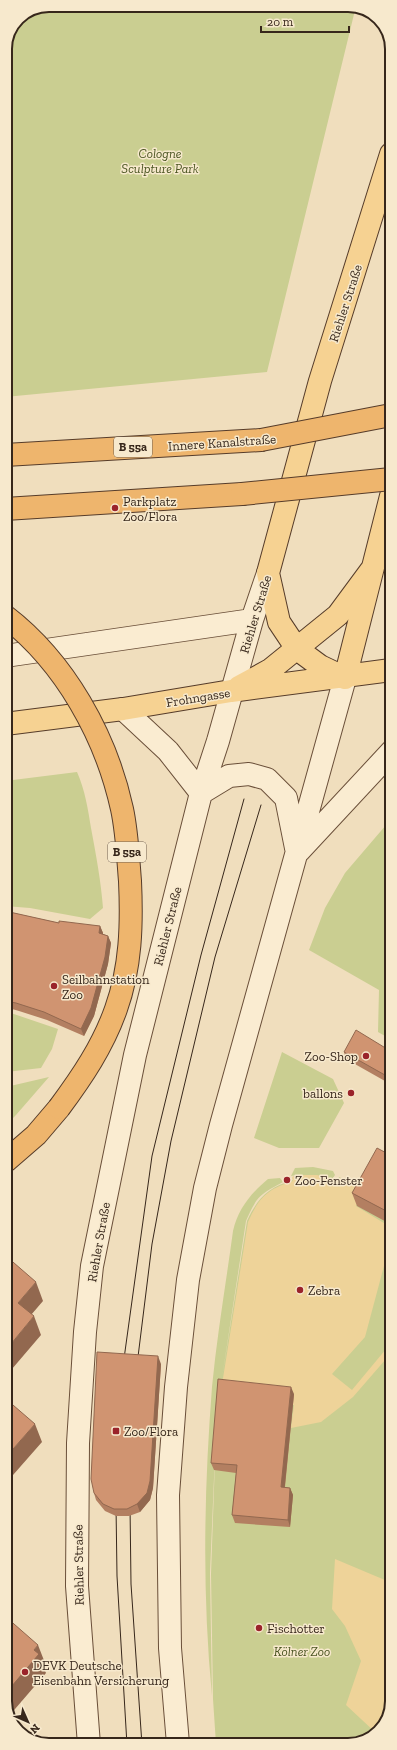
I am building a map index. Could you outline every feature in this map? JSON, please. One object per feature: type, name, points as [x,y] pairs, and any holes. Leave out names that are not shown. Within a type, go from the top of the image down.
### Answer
[{"type":"highway","name":"B 55a","points":[[261,440],[385,416]]},
{"type":"highway","name":"Innere Kanalstraße","points":[[12,455],[261,440],[385,430]]},
{"type":"highway","points":[[12,509],[242,494],[385,480]]},
{"type":"highway","name":"B 55a","points":[[12,623],[51,661],[79,700],[104,749],[122,809],[131,910],[131,943],[116,1009],[97,1053],[59,1108],[36,1135],[12,1156]]},
{"type":"main road","name":"Riehler Straße","points":[[89,1738],[78,1586],[78,1443],[84,1339],[97,1240],[135,1055],[201,793],[218,741],[252,620],[268,573],[320,381],[385,173]]},
{"type":"main road","points":[[178,1738],[170,1648],[168,1495],[176,1387],[185,1301],[207,1181],[276,924],[345,678],[385,519]]},
{"type":"main road","points":[[231,691],[270,670],[338,615],[372,568]]},
{"type":"main road","points":[[268,573],[279,622],[297,649],[320,666],[345,678]]},
{"type":"main road","points":[[12,655],[252,620]]},
{"type":"main road","name":"Frohngasse","points":[[12,723],[123,709],[231,691],[345,678],[385,671]]},
{"type":"main road","points":[[123,709],[168,751],[201,793],[229,776],[249,774],[266,779],[286,798],[297,853]]},
{"type":"main road","points":[[297,853],[385,759]]},
{"type":"green space","name":"Cologne Sculpture Park","points":[[49,12],[354,13],[267,372],[12,396],[12,49],[18,29],[29,18]]},
{"type":"green space","points":[[77,772],[87,807],[98,868],[103,908],[90,919],[30,908],[12,907],[12,780]]},
{"type":"green space","points":[[385,826],[385,1036],[378,1032],[379,990],[309,950],[325,908],[345,873]]},
{"type":"green space","points":[[12,1013],[58,1029],[52,1049],[41,1068],[12,1071]]},
{"type":"green space","points":[[282,1052],[333,1079],[344,1103],[319,1148],[279,1148],[254,1138]]},
{"type":"green space","points":[[49,1077],[12,1119],[12,1086]]},
{"type":"green space","name":"Kölner Zoo","points":[[313,1167],[333,1171],[335,1175],[331,1178],[338,1180],[339,1177],[372,1193],[385,1181],[385,1706],[380,1719],[372,1729],[355,1737],[216,1738],[213,1699],[211,1574],[216,1431],[210,1573],[212,1696],[205,1580],[205,1542],[209,1426],[219,1328],[235,1223],[246,1202],[256,1190],[268,1179],[280,1178],[283,1182],[264,1193],[256,1201],[246,1221],[222,1378],[247,1221],[255,1206],[264,1195],[277,1186],[293,1180],[292,1177],[303,1174],[291,1176],[295,1168]]},
{"type":"sand","points":[[317,1175],[338,1181],[340,1178],[364,1190],[356,1206],[385,1224],[385,1262],[365,1337],[332,1374],[352,1390],[385,1350],[385,1360],[353,1397],[321,1422],[291,1428],[294,1405],[220,1397],[248,1222],[260,1200],[277,1187],[293,1181],[292,1177]]},
{"type":"sand","points":[[335,1559],[385,1580],[385,1706],[380,1719],[372,1729],[346,1705],[361,1661],[345,1626],[332,1609]]},
{"type":"building","points":[[12,913],[59,923],[59,921],[100,926],[99,933],[108,936],[105,957],[91,1008],[81,1029],[44,1012],[12,1002]]},
{"type":"building","points":[[356,1030],[385,1048],[385,1075],[344,1052]]},
{"type":"building","points":[[377,1148],[385,1152],[385,1210],[352,1193]]},
{"type":"building","points":[[12,1261],[36,1282],[18,1303],[34,1316],[12,1343]]},
{"type":"building","points":[[97,1352],[158,1356],[150,1481],[147,1493],[137,1504],[127,1509],[114,1509],[103,1504],[94,1493],[91,1479]]},
{"type":"building","points":[[218,1379],[291,1387],[281,1487],[290,1488],[288,1520],[232,1515],[237,1465],[211,1463]]},
{"type":"building","points":[[12,1404],[35,1424],[12,1450]]},
{"type":"building","points":[[12,1622],[38,1645],[34,1650],[39,1654],[12,1686]]},
{"type":"tram line","points":[[123,1366],[152,1156],[201,955],[244,799]]},
{"type":"tram line","points":[[137,1365],[152,1244],[171,1141],[215,957],[261,805]]},
{"type":"tram line","points":[[116,1505],[117,1576],[127,1738]]},
{"type":"tram line","points":[[130,1505],[131,1584],[142,1738]]},
{"type":"place","name":"Parkplatz Zoo/Flora","points":[[115,508]]},
{"type":"place","name":"Seilbahnstation Zoo","points":[[54,986]]},
{"type":"place","name":"Zoo-Shop","points":[[366,1056]]},
{"type":"place","name":"ballons","points":[[351,1093]]},
{"type":"place","name":"Zoo-Fenster","points":[[287,1180]]},
{"type":"place","name":"Zebra","points":[[300,1290]]},
{"type":"place","name":"Zoo/Flora","points":[[116,1431]]},
{"type":"place","name":"Fischotter","points":[[259,1628]]},
{"type":"place","name":"DEVK Deutsche Eisenbahn Versicherung","points":[[25,1672]]}]
